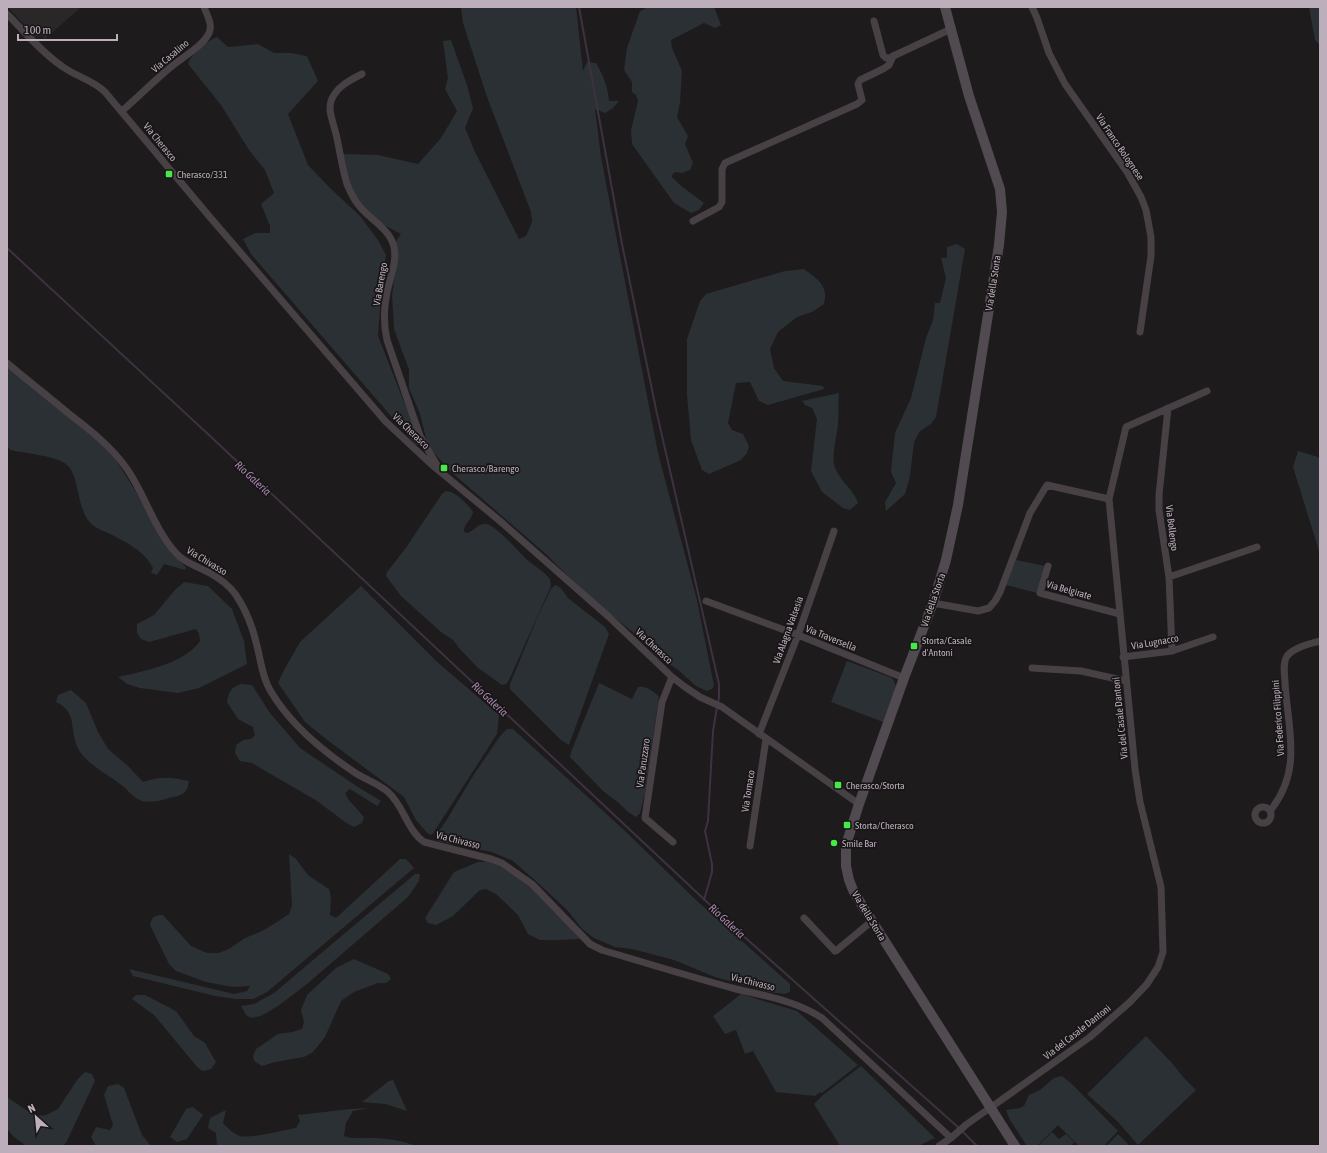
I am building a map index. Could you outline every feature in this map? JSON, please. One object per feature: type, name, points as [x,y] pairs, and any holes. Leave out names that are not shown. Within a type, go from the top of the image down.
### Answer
[{"type":"main road","name":"Via della Storta","points":[[945,7],[969,96],[1000,189],[1002,212],[999,245],[958,505],[946,560],[933,603],[904,678],[859,804],[846,845],[846,866],[849,880],[872,920],[1015,1146]]},
{"type":"street","name":"Via Casalino","points":[[122,111],[208,35],[210,24],[204,7]]},
{"type":"street","name":"Via Franco Bolognese","points":[[1032,7],[1049,53],[1065,84],[1127,172],[1141,197],[1146,210],[1151,237],[1151,256],[1140,332]]},
{"type":"street","name":"Via Cherasco","points":[[7,14],[38,46],[64,68],[99,86],[122,111],[205,211],[386,422],[441,472],[500,521],[609,617],[672,677],[685,687],[722,707],[859,804]]},
{"type":"street","points":[[874,21],[886,58],[951,29]]},
{"type":"street","points":[[693,221],[720,207],[722,202],[722,170],[725,163],[857,104],[862,100],[858,84],[860,80],[889,65],[893,56]]},
{"type":"street","name":"Via Barengo","points":[[362,74],[347,82],[335,94],[330,105],[331,116],[351,193],[358,205],[390,237],[394,247],[394,266],[388,289],[384,328],[420,436],[441,472]]},
{"type":"street","name":"Via Chivasso","points":[[7,363],[84,425],[114,452],[128,470],[166,540],[176,553],[187,562],[219,579],[230,587],[238,598],[253,631],[267,684],[285,712],[325,750],[357,774],[388,792],[418,837],[424,842],[491,859],[502,864],[532,884],[590,944],[602,950],[736,988],[788,1001],[807,1009],[822,1018],[951,1138]]},
{"type":"street","points":[[1168,408],[1207,391]]},
{"type":"street","name":"Via del Casale Dantoni","points":[[990,1108],[1079,1046],[1103,1026],[1139,993],[1154,975],[1161,961],[1163,952],[1161,887],[1138,791],[1109,499],[1126,427],[1168,408]]},
{"type":"street","name":"Via Bollengo","points":[[1168,408],[1159,481],[1159,510],[1169,577],[1172,651]]},
{"type":"street","points":[[933,603],[978,611],[992,605],[1000,592],[1030,513],[1046,485],[1109,499]]},
{"type":"street","name":"Via Alagna Valsesia","points":[[759,734],[798,635],[834,531]]},
{"type":"street","points":[[1169,577],[1257,547]]},
{"type":"street","name":"Via Belgirate","points":[[1048,566],[1040,593],[1120,614]]},
{"type":"street","name":"Via Traversella","points":[[706,601],[798,635],[904,678]]},
{"type":"street","name":"Via Lugnacco","points":[[1124,657],[1172,651],[1213,637]]},
{"type":"street","name":"Via Federico Filippini","points":[[1270,811],[1285,787],[1291,767],[1292,737],[1284,668],[1285,661],[1293,650],[1320,641]]},
{"type":"street","points":[[1032,668],[1081,671],[1126,681]]},
{"type":"street","name":"Via Paruzzaro","points":[[672,677],[662,702],[645,818],[673,842]]},
{"type":"street","name":"Via Tornaco","points":[[750,846],[766,739]]},
{"type":"street","points":[[804,918],[835,951],[872,920]]},
{"type":"street","points":[[939,1146],[990,1108]]},
{"type":"shaded area","points":[[8,7],[81,7],[45,39],[42,36],[35,37]]},
{"type":"shaded area","points":[[461,7],[576,7],[583,71],[587,62],[596,63],[605,81],[609,101],[619,101],[613,108],[605,113],[595,109],[601,157],[658,453],[697,600],[714,686],[712,689],[707,691],[696,686],[677,669],[659,658],[639,637],[590,598],[546,554],[450,471],[428,446],[420,414],[409,388],[409,370],[394,329],[392,295],[397,261],[395,243],[401,234],[382,224],[358,200],[349,182],[342,154],[378,155],[418,164],[441,138],[457,111],[445,89],[448,78],[443,41],[451,40],[467,85],[473,108],[465,128],[475,152],[519,239],[526,236],[532,222],[531,212],[487,97],[463,23]]},
{"type":"shaded area","points":[[648,7],[714,7],[721,25],[715,28],[704,23],[671,40],[672,48],[682,71],[680,102],[677,117],[688,136],[685,144],[693,163],[690,170],[682,173],[675,172],[671,176],[680,185],[704,203],[699,210],[691,213],[674,203],[632,144],[631,130],[638,101],[636,95],[632,92],[632,82],[624,70],[627,48],[640,11]]},
{"type":"shaded area","points":[[1309,7],[1320,7],[1320,45],[1315,40]]},
{"type":"shaded area","points":[[217,37],[228,47],[258,44],[274,53],[291,53],[307,56],[318,81],[288,114],[308,165],[360,216],[378,240],[386,255],[382,281],[378,336],[404,402],[424,445],[416,445],[251,254],[243,239],[255,233],[270,233],[270,226],[261,204],[274,193],[265,170],[249,150],[221,105],[188,64],[193,55],[200,48]]},
{"type":"shaded area","points":[[957,244],[965,249],[936,417],[931,424],[920,431],[914,442],[910,476],[905,494],[886,511],[885,502],[896,483],[891,472],[895,433],[911,398],[926,338],[933,320],[935,303],[940,303],[946,278],[941,258],[947,258],[947,247]]},
{"type":"shaded area","points":[[804,269],[821,283],[825,292],[824,304],[812,312],[797,317],[778,332],[770,349],[774,368],[783,381],[823,386],[824,389],[768,405],[759,401],[750,382],[736,383],[728,423],[732,430],[743,434],[749,446],[747,453],[741,460],[709,474],[702,470],[691,440],[687,395],[687,339],[700,301],[706,294],[785,271]]},
{"type":"shaded area","points":[[7,366],[99,441],[114,457],[148,511],[172,554],[186,567],[185,570],[164,564],[157,575],[151,573],[153,568],[145,556],[121,539],[92,525],[88,520],[84,514],[72,471],[68,466],[50,457],[10,450],[7,445]]},
{"type":"shaded area","points":[[839,393],[838,424],[834,447],[834,465],[839,475],[854,494],[858,503],[850,510],[843,508],[822,492],[811,471],[817,419],[812,408],[805,405],[802,401]]},
{"type":"shaded area","points":[[1298,451],[1318,457],[1320,460],[1320,554],[1293,467]]},
{"type":"shaded area","points":[[446,491],[453,493],[465,502],[473,512],[464,528],[466,533],[483,524],[490,525],[501,533],[526,559],[550,579],[551,586],[506,684],[502,685],[478,668],[453,640],[441,632],[401,596],[386,576],[387,572],[405,549],[442,494]]},
{"type":"shaded area","points":[[1016,560],[1045,566],[1037,593],[1006,585]]},
{"type":"shaded area","points":[[184,582],[208,586],[232,609],[244,641],[247,664],[199,688],[178,693],[140,688],[127,684],[118,677],[151,669],[174,661],[193,649],[200,641],[199,634],[196,629],[149,642],[141,639],[137,633],[137,624],[154,615],[175,590]]},
{"type":"shaded area","points":[[555,585],[561,588],[568,598],[605,627],[609,634],[569,745],[561,740],[510,689],[510,684],[538,616],[551,589]]},
{"type":"shaded area","points":[[361,586],[436,661],[499,715],[497,734],[432,835],[427,833],[416,820],[404,797],[305,722],[278,683],[300,642]]},
{"type":"shaded area","points":[[847,661],[893,679],[896,686],[883,722],[831,702]]},
{"type":"shaded area","points":[[599,683],[632,699],[638,687],[650,689],[659,696],[645,793],[640,813],[636,817],[603,791],[570,757]]},
{"type":"shaded area","points":[[241,684],[252,685],[270,713],[300,748],[381,801],[377,806],[350,789],[345,793],[348,799],[364,817],[362,823],[354,827],[317,801],[252,763],[240,761],[235,753],[236,745],[243,740],[251,739],[255,735],[253,727],[238,719],[227,702],[228,696],[234,687]]},
{"type":"shaded area","points":[[71,690],[86,703],[98,732],[108,749],[128,766],[143,782],[166,778],[189,781],[185,792],[181,795],[159,801],[142,801],[135,798],[123,786],[84,757],[77,746],[70,716],[63,706],[56,702],[58,695]]},
{"type":"shaded area","points":[[507,729],[513,729],[624,830],[697,901],[790,984],[790,992],[785,994],[768,992],[715,977],[674,960],[632,949],[615,947],[594,938],[582,929],[568,911],[513,861],[492,852],[436,840],[438,832],[471,779],[500,736]]},
{"type":"shaded area","points":[[289,854],[295,858],[309,876],[329,889],[331,897],[330,915],[336,918],[400,859],[406,859],[414,868],[267,992],[253,999],[237,999],[215,996],[133,976],[129,969],[234,994],[247,991],[250,986],[233,987],[206,982],[176,971],[169,964],[150,925],[155,916],[163,915],[191,946],[207,953],[219,953],[229,949],[245,938],[262,931],[289,914],[292,906]]},
{"type":"shaded area","points":[[478,862],[493,862],[505,866],[528,883],[552,906],[580,939],[540,940],[528,934],[518,915],[496,894],[486,889],[480,890],[453,916],[436,925],[428,923],[425,918],[454,872]]},
{"type":"shaded area","points":[[415,874],[420,874],[419,881],[408,897],[307,984],[278,1006],[261,1016],[251,1018],[246,1015],[241,1006],[254,1004],[274,993]]},
{"type":"shaded area","points":[[354,959],[388,974],[391,979],[386,983],[378,983],[354,992],[341,1001],[325,1037],[313,1052],[304,1057],[262,1066],[254,1061],[253,1056],[256,1049],[278,1034],[302,1029],[304,1022],[301,1010],[307,995],[336,968]]},
{"type":"shaded area","points":[[741,994],[797,1011],[858,1065],[822,1093],[820,1092],[815,1096],[776,1092],[753,1051],[745,1054],[736,1030],[725,1034],[713,1016]]},
{"type":"shaded area","points":[[136,995],[145,995],[176,1011],[194,1036],[205,1043],[216,1062],[211,1069],[203,1071],[198,1068],[154,1015],[132,999]]},
{"type":"shaded area","points":[[1146,1036],[1196,1090],[1138,1145],[1118,1122],[1087,1094]]},
{"type":"shaded area","points":[[861,1066],[935,1138],[918,1146],[840,1146],[814,1104],[823,1095]]},
{"type":"shaded area","points":[[85,1072],[92,1074],[95,1081],[66,1143],[61,1146],[26,1146],[14,1137],[7,1129],[7,1097],[35,1116],[46,1115],[58,1109],[77,1080]]},
{"type":"shaded area","points":[[1062,1076],[1073,1085],[1118,1131],[1104,1146],[1079,1146],[1058,1125],[1037,1146],[1027,1146],[1010,1120],[1006,1110],[1024,1106],[1029,1095],[1040,1090],[1054,1078]]},
{"type":"shaded area","points":[[393,1080],[407,1111],[386,1104],[362,1102],[389,1081]]},
{"type":"shaded area","points":[[118,1084],[124,1088],[142,1135],[151,1146],[96,1146],[91,1137],[96,1127],[110,1130],[113,1125],[104,1095],[108,1086]]},
{"type":"shaded area","points":[[193,1107],[203,1115],[187,1139],[177,1142],[170,1137],[186,1109]]},
{"type":"shaded area","points":[[370,1108],[353,1111],[346,1123],[344,1136],[353,1138],[393,1140],[416,1146],[217,1146],[216,1133],[208,1128],[210,1118],[226,1110],[223,1123],[235,1134],[246,1137],[296,1128],[300,1121],[298,1115]]},
{"type":"shaded area","points":[[1052,1132],[1059,1139],[1066,1134],[1074,1142],[1071,1146],[1038,1146]]},
{"type":"shaded area","points":[[1118,1134],[1130,1146],[1106,1146]]},
{"type":"waterway","points":[[579,7],[622,244],[657,414],[719,684],[718,703]]},
{"type":"waterway","name":"Rio Galeria","points":[[7,248],[209,435],[740,933],[959,1128]]},
{"type":"waterway","points":[[704,900],[712,872],[712,864],[705,831],[708,821],[713,731],[717,707]]},
{"type":"waterway","name":"Rio Galeria","points":[[962,1131],[977,1146]]},
{"type":"place","name":"Cherasco/331","points":[[169,174]]},
{"type":"place","name":"Cherasco/Barengo","points":[[444,468]]},
{"type":"place","name":"Storta/Casale d'Antoni","points":[[914,646]]},
{"type":"place","name":"Cherasco/Storta","points":[[838,785]]},
{"type":"place","name":"Storta/Cherasco","points":[[847,825]]},
{"type":"place","name":"Smile Bar","points":[[834,843]]}]
